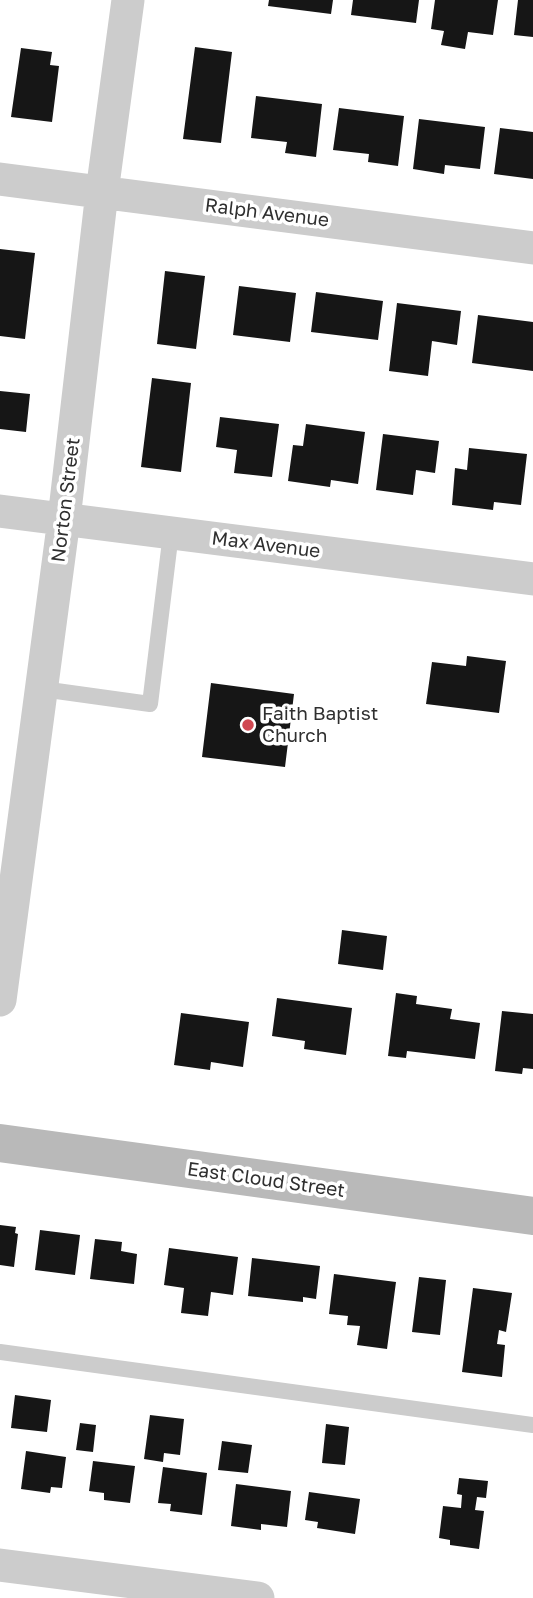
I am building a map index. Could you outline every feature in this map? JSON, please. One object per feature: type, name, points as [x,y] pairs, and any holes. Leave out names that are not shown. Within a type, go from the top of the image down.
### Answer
[{"type":"main road","name":"East Cloud Street","points":[[0,1143],[533,1216]]},
{"type":"street","name":"Norton Street","points":[[0,1000],[64,519],[102,192],[128,0]]},
{"type":"street","name":"Ralph Avenue","points":[[0,178],[533,248]]},
{"type":"street","name":"Max Avenue","points":[[0,511],[533,579]]},
{"type":"street","points":[[0,1564],[258,1598]]},
{"type":"lane","points":[[42,689],[150,704],[171,533]]},
{"type":"lane","points":[[0,1352],[533,1425]]},
{"type":"building","points":[[269,0],[333,0],[331,14],[268,6]]},
{"type":"building","points":[[353,0],[419,0],[416,23],[351,15]]},
{"type":"building","points":[[435,0],[498,0],[493,35],[468,32],[465,49],[441,45],[444,31],[431,29]]},
{"type":"building","points":[[518,0],[533,0],[533,37],[514,35]]},
{"type":"building","points":[[195,47],[232,52],[221,143],[183,139]]},
{"type":"building","points":[[21,48],[52,52],[50,65],[59,66],[52,122],[11,117]]},
{"type":"building","points":[[256,96],[322,104],[316,157],[285,153],[287,142],[251,138]]},
{"type":"building","points":[[339,108],[404,116],[398,166],[368,162],[369,154],[333,150]]},
{"type":"building","points":[[419,119],[485,127],[480,169],[445,165],[444,174],[413,169]]},
{"type":"building","points":[[500,128],[533,132],[533,179],[494,174]]},
{"type":"building","points":[[0,249],[35,253],[25,339],[0,336]]},
{"type":"building","points":[[165,271],[205,276],[196,349],[157,344]]},
{"type":"building","points":[[239,286],[296,293],[290,342],[233,335]]},
{"type":"building","points":[[316,292],[383,301],[378,340],[311,332]]},
{"type":"building","points":[[397,303],[461,311],[457,345],[432,341],[428,376],[389,371]]},
{"type":"building","points":[[478,315],[533,322],[533,371],[472,363]]},
{"type":"building","points":[[152,378],[191,383],[181,472],[141,467]]},
{"type":"building","points":[[0,391],[30,394],[26,432],[0,429]]},
{"type":"building","points":[[220,417],[279,424],[272,477],[234,473],[237,450],[216,447]]},
{"type":"building","points":[[306,424],[365,432],[358,484],[331,480],[330,487],[288,481],[293,445],[303,446]]},
{"type":"building","points":[[383,434],[439,441],[435,473],[416,470],[413,495],[376,490]]},
{"type":"building","points":[[469,448],[527,454],[521,505],[494,502],[493,510],[452,505],[455,468],[467,470]]},
{"type":"building","points":[[467,656],[506,661],[499,713],[426,704],[432,662],[466,666]]},
{"type":"building","name":"Faith Baptist Church","points":[[211,683],[294,694],[285,767],[202,757]]},
{"type":"building","points":[[342,930],[387,936],[383,970],[338,964]]},
{"type":"building","points":[[396,993],[417,996],[416,1004],[452,1009],[450,1019],[480,1023],[475,1059],[407,1051],[406,1058],[388,1056]]},
{"type":"building","points":[[277,998],[352,1008],[346,1055],[304,1049],[305,1041],[272,1036]]},
{"type":"building","points":[[502,1011],[533,1014],[533,1069],[523,1068],[522,1074],[495,1071]]},
{"type":"building","points":[[181,1013],[249,1022],[243,1067],[211,1062],[210,1070],[174,1065]]},
{"type":"building","points":[[0,1225],[16,1227],[15,1233],[18,1234],[14,1267],[0,1265]]},
{"type":"building","points":[[40,1230],[80,1235],[75,1275],[35,1270]]},
{"type":"building","points":[[95,1239],[122,1242],[121,1251],[137,1254],[134,1284],[90,1279]]},
{"type":"building","points":[[169,1248],[238,1257],[233,1295],[211,1292],[208,1316],[181,1313],[184,1288],[164,1285]]},
{"type":"building","points":[[252,1258],[320,1266],[316,1299],[303,1297],[303,1302],[248,1296]]},
{"type":"building","points":[[334,1274],[396,1282],[387,1349],[357,1345],[360,1326],[347,1325],[348,1316],[329,1314]]},
{"type":"building","points":[[419,1277],[446,1280],[440,1335],[412,1332]]},
{"type":"building","points":[[473,1288],[512,1293],[506,1332],[499,1330],[497,1344],[505,1345],[502,1377],[462,1372]]},
{"type":"building","points":[[15,1395],[51,1400],[47,1432],[11,1428]]},
{"type":"building","points":[[150,1415],[184,1419],[180,1455],[164,1453],[163,1462],[144,1459]]},
{"type":"building","points":[[80,1423],[96,1425],[93,1452],[76,1450]]},
{"type":"building","points":[[326,1424],[349,1427],[345,1465],[322,1463]]},
{"type":"building","points":[[222,1441],[252,1445],[248,1473],[218,1470]]},
{"type":"building","points":[[26,1451],[66,1457],[62,1488],[51,1487],[50,1493],[21,1489]]},
{"type":"building","points":[[93,1461],[135,1466],[130,1503],[104,1500],[104,1493],[89,1491]]},
{"type":"building","points":[[163,1467],[207,1473],[202,1515],[170,1511],[171,1504],[158,1503]]},
{"type":"building","points":[[459,1478],[488,1481],[486,1498],[477,1497],[475,1510],[484,1511],[479,1549],[450,1545],[450,1540],[439,1538],[443,1506],[461,1508],[462,1495],[457,1494]]},
{"type":"building","points":[[236,1484],[291,1491],[287,1527],[261,1524],[261,1530],[231,1526]]},
{"type":"building","points":[[309,1492],[360,1499],[355,1534],[317,1528],[318,1522],[305,1520]]},
{"type":"place","name":"Faith Baptist Church","points":[[248,725]]}]
